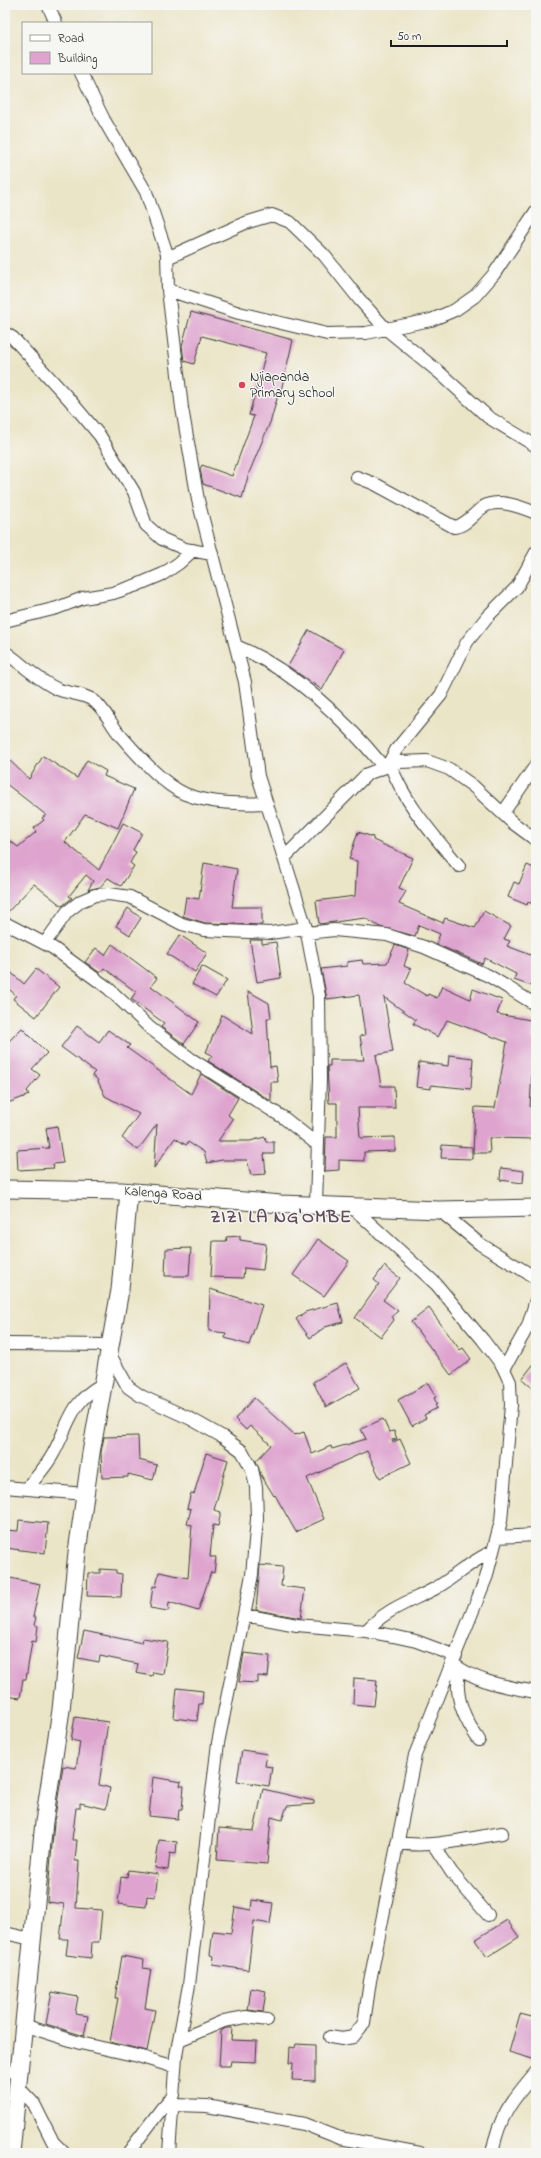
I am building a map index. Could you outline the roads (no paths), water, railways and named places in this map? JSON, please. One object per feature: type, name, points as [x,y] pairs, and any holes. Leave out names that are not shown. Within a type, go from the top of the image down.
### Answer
[{"type":"street","points":[[48,5],[56,22]]},
{"type":"street","points":[[81,74],[104,120],[146,192],[167,258],[168,290],[182,408],[196,492],[245,682],[258,776],[306,931],[319,996],[316,1204]]},
{"type":"street","points":[[168,290],[239,313],[327,334],[366,333],[431,320],[455,310],[475,296],[494,274],[536,211]]},
{"type":"street","points":[[167,258],[245,223],[272,215],[290,222],[319,250],[385,328],[440,373],[488,417],[536,446]]},
{"type":"street","points":[[5,333],[13,338],[68,398],[100,436],[134,492],[146,524],[162,539],[194,550],[212,554]]},
{"type":"street","points":[[357,477],[375,484],[414,504],[454,527],[468,521],[483,507],[497,503],[523,508],[536,513]]},
{"type":"street","points":[[5,621],[57,608],[83,598],[137,585],[163,574],[194,550]]},
{"type":"street","points":[[387,765],[399,747],[441,695],[467,642],[487,617],[517,587],[536,552]]},
{"type":"street","points":[[236,646],[258,655],[313,695],[370,751],[387,765],[414,811],[459,866]]},
{"type":"street","points":[[5,652],[57,688],[86,696],[96,702],[118,733],[134,752],[170,784],[185,794],[209,800],[238,804],[266,803]]},
{"type":"street","points":[[284,858],[366,774],[387,765],[399,762],[427,761],[449,769],[473,786],[536,840]]},
{"type":"street","points":[[503,813],[536,765]]},
{"type":"street","points":[[45,943],[67,912],[81,901],[95,895],[109,894],[130,897],[182,924],[204,930],[270,933],[334,930],[387,935],[424,947],[489,976],[536,1005]]},
{"type":"street","points":[[5,923],[54,948],[108,988],[150,1028],[191,1059],[284,1118],[318,1145]]},
{"type":"street","name":"Kalenga Road","points":[[5,1189],[129,1192],[439,1210],[536,1208]]},
{"type":"street","points":[[11,2153],[14,2076],[23,2025],[44,1822],[61,1710],[77,1552],[103,1384],[120,1290],[129,1192]]},
{"type":"street","points":[[330,2037],[342,2039],[353,2037],[364,2023],[370,1981],[415,1755],[456,1663],[486,1578],[501,1522],[511,1411],[510,1382],[504,1369],[436,1284],[351,1206]]},
{"type":"street","points":[[439,1210],[480,1244],[536,1278]]},
{"type":"street","points":[[504,1369],[528,1326],[536,1300]]},
{"type":"street","points":[[5,1344],[110,1349]]},
{"type":"street","points":[[110,1349],[128,1387],[141,1396],[191,1419],[223,1437],[242,1451],[252,1469],[256,1488],[257,1519],[252,1575],[218,1743],[189,1985],[175,2067],[174,2100],[169,2153]]},
{"type":"street","points":[[27,1489],[52,1456],[78,1404],[93,1390],[103,1384]]},
{"type":"street","points":[[5,1487],[85,1494]]},
{"type":"street","points":[[497,1537],[536,1535]]},
{"type":"street","points":[[366,1631],[381,1616],[413,1597],[435,1588],[477,1560],[492,1552]]},
{"type":"street","points":[[244,1615],[297,1625],[366,1631],[416,1641],[456,1663],[467,1674],[484,1681],[536,1692]]},
{"type":"street","points":[[456,1663],[458,1696],[463,1711],[479,1740]]},
{"type":"street","points":[[397,1843],[421,1846],[447,1844],[502,1833]]},
{"type":"street","points":[[433,1844],[452,1873],[488,1915]]},
{"type":"street","points":[[5,1933],[31,1939]]},
{"type":"street","points":[[179,2040],[224,2021],[246,2017],[267,2020]]},
{"type":"street","points":[[23,2025],[80,2043],[138,2056],[175,2067]]},
{"type":"street","points":[[492,2153],[500,2119],[531,2082],[536,2072]]},
{"type":"street","points":[[14,2076],[34,2104],[53,2142],[64,2153]]},
{"type":"street","points":[[128,2153],[162,2108],[174,2100],[304,2124],[340,2138],[420,2153]]},
{"type":"place","name":"Njiapanda Primary school","points":[[242,385]]},
{"type":"district","name":"ZIZI LA NG'OMBE","points":[[281,1218]]}]
